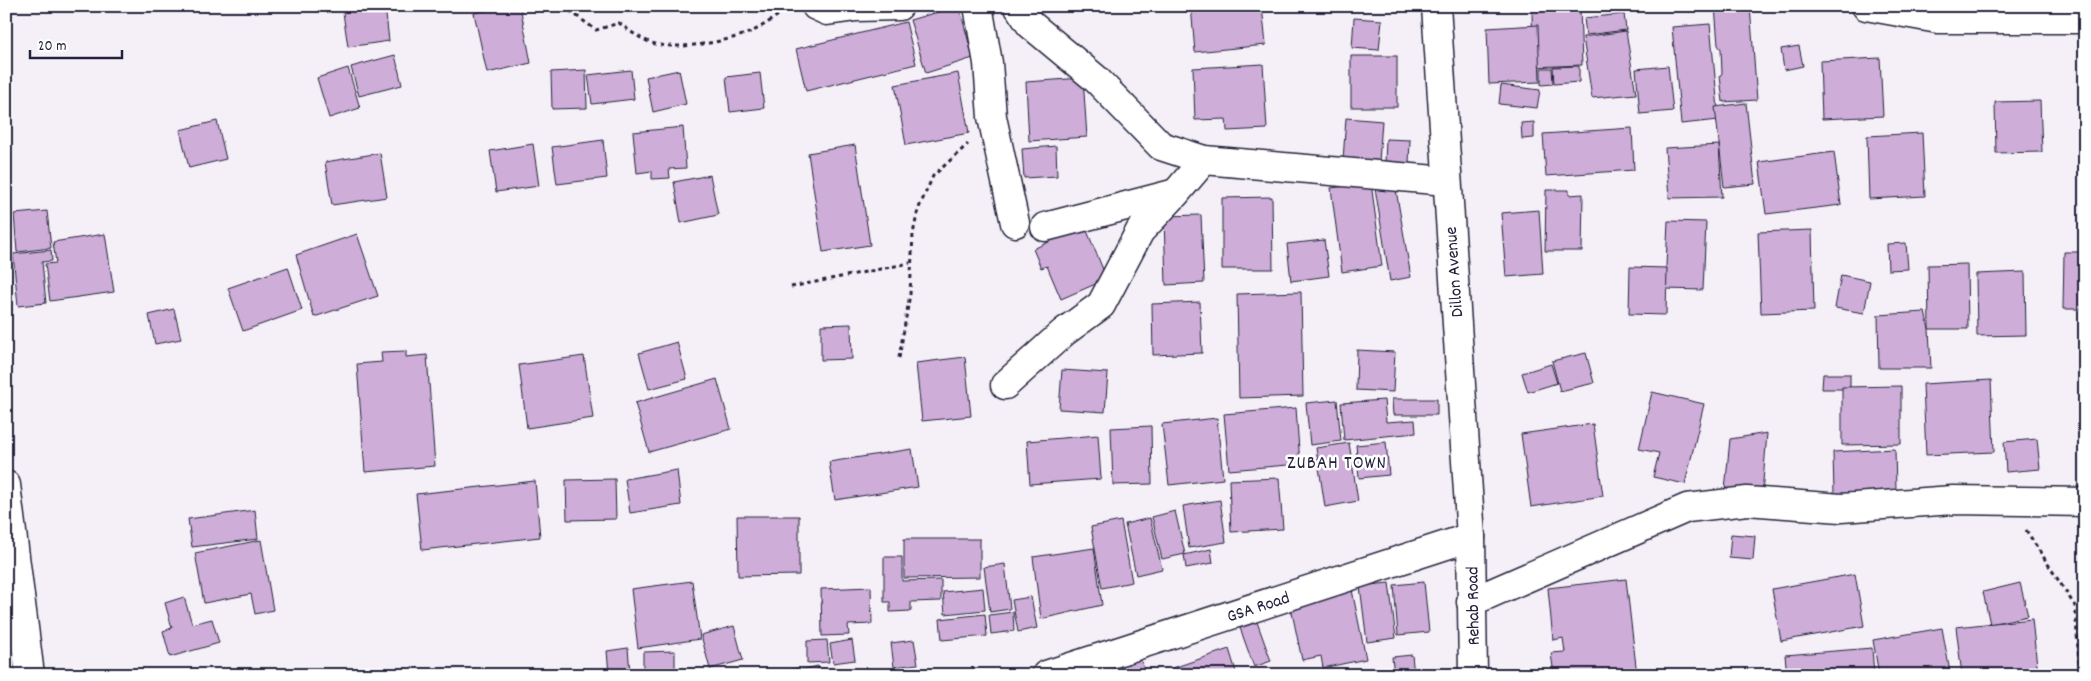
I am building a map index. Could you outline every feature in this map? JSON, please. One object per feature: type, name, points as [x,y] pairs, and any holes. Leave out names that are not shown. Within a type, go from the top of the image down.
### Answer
[{"type":"street","points":[[816,6],[827,11],[856,7],[899,6]]},
{"type":"street","points":[[978,6],[988,63],[992,117],[1015,223]]},
{"type":"street","points":[[1018,6],[1030,24],[1096,79],[1161,146],[1204,160],[1447,180]]},
{"type":"street","name":"Dillon Avenue","points":[[1436,6],[1471,537]]},
{"type":"street","points":[[1866,6],[1935,13],[2085,19]]},
{"type":"street","points":[[1004,384],[1064,332],[1101,305],[1140,231],[1204,160]]},
{"type":"street","points":[[1045,227],[1176,193]]},
{"type":"street","points":[[1471,602],[1687,508],[1747,501],[1841,508],[1953,500],[2085,502]]},
{"type":"street","points":[[8,502],[30,675]]},
{"type":"street","name":"Rehab Road","points":[[1471,537],[1473,675]]},
{"type":"street","name":"GSA Road","points":[[1046,675],[1471,537]]},
{"type":"path","points":[[563,6],[596,30],[619,24],[632,33],[653,43],[684,47],[747,34],[773,20],[788,6]]},
{"type":"path","points":[[899,358],[910,294],[910,263],[918,210],[933,176],[962,151],[992,117]]},
{"type":"path","points":[[791,287],[910,263]]},
{"type":"path","points":[[2005,501],[2022,522],[2040,554],[2075,606],[2080,675]]},
{"type":"building","points":[[342,6],[385,6],[389,41],[348,47]]},
{"type":"building","points":[[509,6],[520,6],[531,63],[487,73],[474,13]]},
{"type":"building","points":[[593,6],[611,6],[595,12]]},
{"type":"building","points":[[959,6],[973,58],[926,73],[910,20]]},
{"type":"building","points":[[1191,6],[1262,6],[1266,45],[1195,52]]},
{"type":"building","points":[[1715,6],[1750,6],[1757,100],[1723,102],[1720,76],[1722,73],[1721,49],[1718,45]]},
{"type":"building","points":[[1580,8],[1582,65],[1533,67],[1532,10]]},
{"type":"building","points":[[1624,14],[1626,30],[1586,35],[1584,18]]},
{"type":"building","points":[[1354,18],[1382,20],[1379,50],[1352,48]]},
{"type":"building","points":[[906,22],[916,64],[806,91],[796,49]]},
{"type":"building","points":[[1710,24],[1719,120],[1681,124],[1672,27]]},
{"type":"building","points":[[1538,25],[1540,82],[1489,84],[1487,28]]},
{"type":"building","points":[[1626,31],[1636,94],[1592,98],[1583,37]]},
{"type":"building","points":[[1799,46],[1803,66],[1784,70],[1781,49]]},
{"type":"building","points":[[395,55],[402,85],[359,96],[351,67]]},
{"type":"building","points":[[1351,56],[1397,56],[1397,107],[1351,107]]},
{"type":"building","points":[[1880,58],[1883,116],[1822,119],[1820,61]]},
{"type":"building","points":[[1263,64],[1267,129],[1227,131],[1226,119],[1195,120],[1193,68]]},
{"type":"building","points":[[1579,66],[1579,82],[1554,84],[1553,67]]},
{"type":"building","points":[[1668,66],[1673,111],[1640,114],[1636,69]]},
{"type":"building","points":[[348,68],[360,108],[329,118],[317,78]]},
{"type":"building","points":[[1541,68],[1552,68],[1553,84],[1541,85]]},
{"type":"building","points":[[586,70],[587,108],[552,109],[551,72]]},
{"type":"building","points":[[631,70],[634,99],[592,104],[588,75]]},
{"type":"building","points":[[679,70],[686,104],[653,112],[646,77]]},
{"type":"building","points":[[760,73],[764,108],[730,112],[726,77]]},
{"type":"building","points":[[958,73],[969,133],[906,145],[895,85]]},
{"type":"building","points":[[1083,78],[1087,137],[1029,141],[1026,82]]},
{"type":"building","points":[[1501,85],[1540,90],[1537,108],[1499,104]]},
{"type":"building","points":[[2040,101],[2042,152],[1996,153],[1995,102]]},
{"type":"building","points":[[1746,103],[1755,184],[1724,187],[1715,107]]},
{"type":"building","points":[[1346,118],[1382,121],[1379,162],[1343,160]]},
{"type":"building","points":[[217,121],[226,159],[189,168],[180,130]]},
{"type":"building","points":[[1534,122],[1534,138],[1522,139],[1521,123]]},
{"type":"building","points":[[683,127],[686,168],[669,169],[670,178],[652,179],[652,171],[637,173],[633,132]]},
{"type":"building","points":[[1632,128],[1634,170],[1546,176],[1543,134]]},
{"type":"building","points":[[1922,133],[1925,196],[1869,199],[1867,136]]},
{"type":"building","points":[[1386,139],[1410,140],[1409,163],[1385,163]]},
{"type":"building","points":[[603,140],[607,178],[557,184],[552,147]]},
{"type":"building","points":[[533,144],[539,186],[496,192],[490,151]]},
{"type":"building","points":[[855,145],[870,245],[823,252],[808,153]]},
{"type":"building","points":[[1719,145],[1722,197],[1669,198],[1665,148]]},
{"type":"building","points":[[1056,146],[1057,176],[1024,178],[1022,149]]},
{"type":"building","points":[[1834,152],[1841,205],[1766,214],[1759,162]]},
{"type":"building","points":[[380,153],[387,197],[332,205],[325,162]]},
{"type":"building","points":[[710,175],[718,215],[681,223],[674,182]]},
{"type":"building","points":[[1371,183],[1382,266],[1342,272],[1331,188]]},
{"type":"building","points":[[1395,184],[1411,277],[1390,281],[1375,188]]},
{"type":"building","points":[[1546,190],[1569,190],[1569,195],[1583,194],[1582,251],[1545,251]]},
{"type":"building","points":[[1272,197],[1273,269],[1222,269],[1222,198]]},
{"type":"building","points":[[1539,210],[1543,274],[1506,277],[1501,213]]},
{"type":"building","points":[[47,211],[51,248],[17,252],[14,214]]},
{"type":"building","points":[[1201,215],[1204,283],[1166,285],[1164,216]]},
{"type":"building","points":[[1668,221],[1706,222],[1703,290],[1665,289]]},
{"type":"building","points":[[1085,226],[1107,279],[1061,299],[1047,266],[1041,268],[1033,249]]},
{"type":"building","points":[[1812,230],[1814,311],[1761,313],[1758,232]]},
{"type":"building","points":[[105,234],[114,292],[50,301],[45,264],[56,263],[53,242]]},
{"type":"building","points":[[357,234],[378,296],[314,317],[296,255]]},
{"type":"building","points":[[1324,240],[1329,276],[1291,281],[1287,244]]},
{"type":"building","points":[[1906,243],[1908,269],[1888,270],[1887,244]]},
{"type":"building","points":[[51,250],[52,261],[42,262],[46,303],[18,306],[13,254]]},
{"type":"building","points":[[2064,252],[2085,252],[2085,309],[2063,309]]},
{"type":"building","points":[[1967,264],[1968,329],[1929,329],[1928,265]]},
{"type":"building","points":[[288,267],[302,310],[243,331],[228,288]]},
{"type":"building","points":[[1630,267],[1667,268],[1666,315],[1629,314]]},
{"type":"building","points":[[2025,272],[2026,335],[1977,336],[1976,274]]},
{"type":"building","points":[[1841,275],[1870,281],[1864,313],[1835,308]]},
{"type":"building","points":[[1301,292],[1303,396],[1239,398],[1237,294]]},
{"type":"building","points":[[1200,302],[1202,353],[1153,355],[1152,304]]},
{"type":"building","points":[[174,309],[181,339],[155,344],[149,315]]},
{"type":"building","points":[[1925,312],[1929,329],[1931,368],[1879,368],[1878,315]]},
{"type":"building","points":[[851,324],[852,359],[821,360],[821,325]]},
{"type":"building","points":[[677,342],[687,379],[649,389],[639,353]]},
{"type":"building","points":[[1357,350],[1395,352],[1393,392],[1356,390]]},
{"type":"building","points":[[406,351],[406,357],[427,355],[435,466],[365,472],[357,364],[382,362],[381,352]]},
{"type":"building","points":[[1586,353],[1594,383],[1560,391],[1552,361]]},
{"type":"building","points":[[584,356],[593,418],[527,428],[519,365]]},
{"type":"building","points":[[965,357],[971,416],[922,421],[916,363]]},
{"type":"building","points":[[1551,364],[1557,383],[1528,392],[1522,373]]},
{"type":"building","points":[[1062,370],[1108,373],[1105,412],[1059,409]]},
{"type":"building","points":[[1823,374],[1850,374],[1850,389],[1822,389]]},
{"type":"building","points":[[717,379],[731,429],[649,452],[635,403]]},
{"type":"building","points":[[1991,380],[1994,452],[1926,455],[1923,384]]},
{"type":"building","points":[[1901,386],[1901,444],[1842,445],[1842,387]]},
{"type":"building","points":[[1652,392],[1704,404],[1685,484],[1653,477],[1659,453],[1639,449]]},
{"type":"building","points":[[1392,399],[1437,399],[1437,415],[1393,415]]},
{"type":"building","points":[[1337,400],[1341,441],[1310,445],[1306,403]]},
{"type":"building","points":[[1384,400],[1386,422],[1415,420],[1416,433],[1344,440],[1341,403]]},
{"type":"building","points":[[1296,408],[1300,464],[1229,470],[1224,414]]},
{"type":"building","points":[[1217,418],[1223,479],[1169,485],[1162,424]]},
{"type":"building","points":[[1593,424],[1603,496],[1531,507],[1521,434]]},
{"type":"building","points":[[1151,426],[1152,484],[1113,485],[1111,428]]},
{"type":"building","points":[[1767,433],[1762,494],[1725,490],[1730,439]]},
{"type":"building","points":[[1098,435],[1101,479],[1030,484],[1027,441]]},
{"type":"building","points":[[2037,439],[2040,469],[2006,472],[2004,442]]},
{"type":"building","points":[[1386,442],[1389,475],[1359,478],[1356,445]]},
{"type":"building","points":[[1349,443],[1358,501],[1325,507],[1316,448]]},
{"type":"building","points":[[912,449],[918,487],[835,500],[829,462]]},
{"type":"building","points":[[1895,449],[1896,491],[1834,494],[1833,452]]},
{"type":"building","points":[[677,470],[681,505],[630,513],[625,479]]},
{"type":"building","points":[[1279,478],[1283,529],[1231,532],[1229,480]]},
{"type":"building","points":[[615,479],[616,519],[567,520],[566,480]]},
{"type":"building","points":[[535,481],[540,537],[422,550],[416,494]]},
{"type":"building","points":[[1220,500],[1226,542],[1189,548],[1183,506]]},
{"type":"building","points":[[255,510],[258,539],[192,547],[188,519]]},
{"type":"building","points":[[1175,511],[1185,554],[1162,559],[1152,517]]},
{"type":"building","points":[[737,516],[799,516],[799,575],[738,576]]},
{"type":"building","points":[[1150,518],[1162,569],[1136,575],[1125,524]]},
{"type":"building","points":[[1121,521],[1132,582],[1102,588],[1091,527]]},
{"type":"building","points":[[1731,534],[1755,536],[1753,560],[1729,558]]},
{"type":"building","points":[[904,539],[980,539],[980,577],[904,578]]},
{"type":"building","points":[[261,540],[273,610],[255,614],[251,594],[204,603],[195,553]]},
{"type":"building","points":[[1094,548],[1102,605],[1041,619],[1033,557]]},
{"type":"building","points":[[1211,549],[1213,563],[1186,568],[1184,555]]},
{"type":"building","points":[[884,557],[902,557],[902,581],[941,580],[941,601],[911,602],[911,611],[890,612],[890,602],[884,602]]},
{"type":"building","points":[[1005,564],[1010,609],[990,612],[984,567]]},
{"type":"building","points":[[1855,574],[1864,626],[1781,641],[1772,589]]},
{"type":"building","points":[[1626,579],[1637,675],[1554,675],[1551,653],[1565,652],[1563,638],[1553,640],[1548,588]]},
{"type":"building","points":[[692,581],[700,639],[638,648],[631,589]]},
{"type":"building","points":[[1424,582],[1429,632],[1398,635],[1394,585]]},
{"type":"building","points":[[1389,583],[1396,638],[1367,642],[1360,586]]},
{"type":"building","points":[[2020,583],[2028,616],[1990,624],[1983,592]]},
{"type":"building","points":[[1351,585],[1366,659],[1323,668],[1321,656],[1302,660],[1289,598]]},
{"type":"building","points":[[871,587],[872,624],[848,625],[849,635],[822,636],[821,589]]},
{"type":"building","points":[[983,588],[985,610],[945,614],[943,592]]},
{"type":"building","points":[[184,597],[192,624],[212,619],[219,643],[170,657],[163,631],[172,628],[165,603]]},
{"type":"building","points":[[1031,597],[1037,628],[1018,632],[1012,600]]},
{"type":"building","points":[[1013,612],[1014,631],[991,634],[989,615]]},
{"type":"building","points":[[985,614],[987,636],[942,640],[940,619]]},
{"type":"building","points":[[2032,619],[2038,675],[1962,675],[1956,627]]},
{"type":"building","points":[[1257,622],[1271,661],[1254,667],[1240,628]]},
{"type":"building","points":[[734,626],[743,660],[710,669],[701,635]]},
{"type":"building","points":[[1942,628],[1950,672],[1936,675],[1879,675],[1873,640]]},
{"type":"building","points":[[827,640],[829,662],[807,663],[807,641]]},
{"type":"building","points":[[852,640],[855,660],[833,663],[830,644]]},
{"type":"building","points":[[914,640],[918,664],[894,667],[891,643]]},
{"type":"building","points":[[628,648],[630,672],[609,673],[607,651]]},
{"type":"building","points":[[1872,648],[1874,675],[1787,675],[1785,655]]},
{"type":"building","points":[[1229,649],[1237,675],[1172,675],[1170,669]]},
{"type":"building","points":[[675,651],[675,669],[643,670],[643,652]]},
{"type":"building","points":[[1412,655],[1414,675],[1394,675],[1392,657]]},
{"type":"building","points":[[1140,659],[1147,675],[1104,675]]},
{"type":"building","points":[[818,666],[820,675],[802,675],[801,670]]},
{"type":"building","points":[[797,668],[799,675],[773,675],[773,674]]},
{"type":"district","name":"ZUBAH TOWN","points":[[1337,461]]}]
